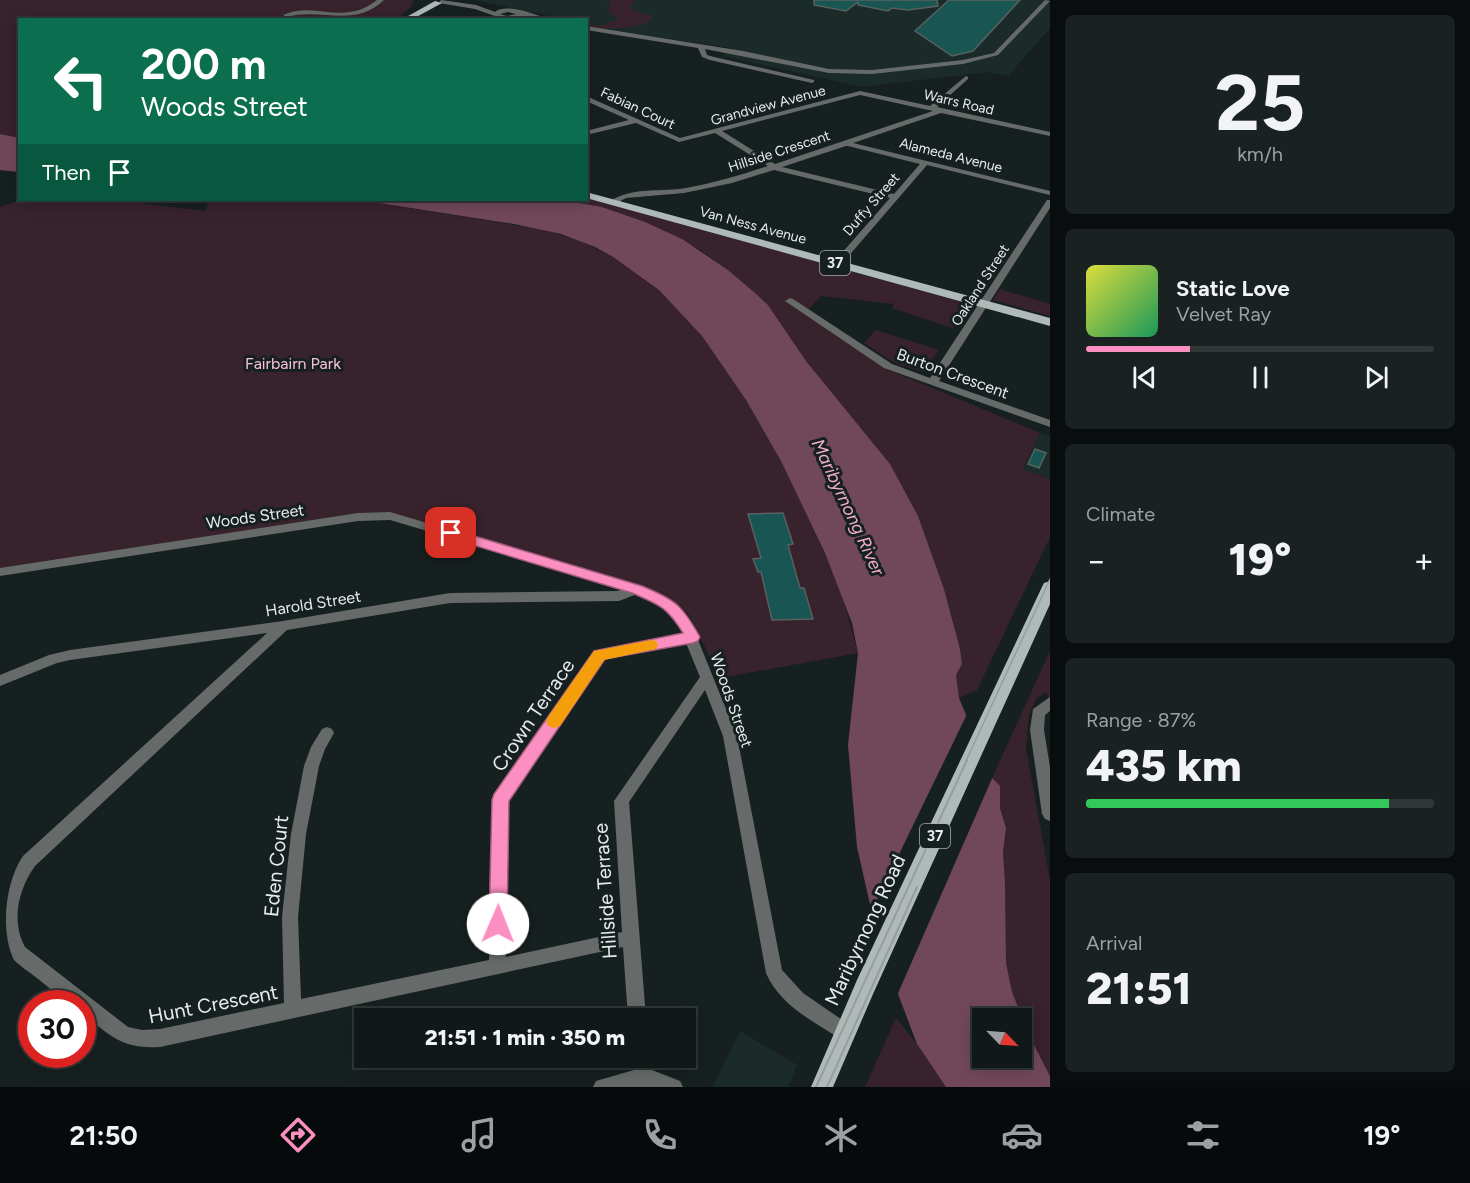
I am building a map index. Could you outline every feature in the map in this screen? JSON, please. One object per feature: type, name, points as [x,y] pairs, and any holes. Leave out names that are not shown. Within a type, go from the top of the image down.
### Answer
[{"type":"main road","points":[[401,18],[419,2],[442,2]]},
{"type":"main road","points":[[408,18],[442,2]]},
{"type":"main road","name":"Van Ness Avenue","points":[[588,196],[1050,322]]},
{"type":"main road","name":"Maribyrnong Road","points":[[822,1087],[874,968],[1048,595]]},
{"type":"street","points":[[286,15],[296,10],[312,7],[341,13],[360,13],[372,8],[381,0]]},
{"type":"street","points":[[460,0],[499,15]]},
{"type":"street","points":[[588,30],[847,73],[984,58],[999,52],[1048,0]]},
{"type":"street","points":[[442,2],[476,7],[499,15],[514,11],[539,18]]},
{"type":"street","points":[[700,48],[821,73],[848,76],[967,64],[989,61],[1005,54],[1050,8]]},
{"type":"street","points":[[512,18],[520,13]]},
{"type":"street","points":[[700,48],[704,56],[712,59],[813,81]]},
{"type":"street","points":[[935,109],[966,78]]},
{"type":"street","name":"Warrs Road","points":[[864,93],[1050,134]]},
{"type":"street","name":"Grandview Avenue","points":[[679,140],[864,93]]},
{"type":"street","name":"Fabian Court","points":[[588,99],[679,140]]},
{"type":"street","name":"Hillside Crescent","points":[[618,203],[639,195],[684,191],[725,183],[924,116],[935,109]]},
{"type":"street","points":[[588,133],[635,121]]},
{"type":"street","points":[[717,130],[780,166],[895,197]]},
{"type":"street","name":"Alameda Avenue","points":[[847,143],[1050,192]]},
{"type":"street","name":"Duffy Street","points":[[837,264],[926,162]]},
{"type":"street","name":"Oakland Street","points":[[932,383],[1050,202]]},
{"type":"street","name":"Burton Crescent","points":[[790,301],[888,366],[1050,424]]},
{"type":"street","name":"Woods Street","points":[[0,572],[358,517],[390,516],[637,589],[661,599],[675,609],[693,637],[706,678],[730,736],[774,973],[784,988],[845,1032]]},
{"type":"street","name":"Harold Street","points":[[0,681],[54,659],[70,655],[283,626],[450,598],[619,596],[637,589]]},
{"type":"street","name":"Hunt Crescent","points":[[283,626],[22,868],[14,887],[9,931],[12,943],[19,953],[124,1035],[132,1038],[160,1038],[631,938]]},
{"type":"street","name":"Crown Terrace","points":[[497,966],[500,800],[600,655],[693,637]]},
{"type":"street","name":"Hillside Terrace","points":[[636,1008],[621,801],[706,678]]},
{"type":"street","points":[[1050,703],[1038,712],[1037,730],[1050,814]]},
{"type":"street","name":"Eden Court","points":[[293,1009],[291,896],[309,770],[318,744],[327,733]]},
{"type":"street","points":[[642,1068],[644,1077]]},
{"type":"street","points":[[602,1087],[644,1077],[674,1087]]},
{"type":"shaded area","points":[[475,0],[1050,0],[1050,28],[1008,76],[987,72],[862,87],[723,56],[732,48],[605,29],[588,25],[588,18],[558,18]]},
{"type":"shaded area","points":[[1040,433],[1050,436],[1050,479],[1023,469]]},
{"type":"shaded area","points":[[740,1031],[797,1065],[788,1087],[713,1087]]},
{"type":"green space","points":[[0,0],[413,0],[410,8],[398,18],[18,18],[18,138],[0,134]]},
{"type":"green space","points":[[604,0],[635,0],[631,8],[652,16],[652,19],[638,26],[611,29],[588,27],[588,23],[600,26],[618,19],[608,12],[611,2]]},
{"type":"green space","points":[[588,198],[972,305],[953,328],[892,308],[894,304],[821,296],[804,314],[889,370],[1040,433],[1023,469],[1050,479],[1050,537],[977,690],[959,698],[956,675],[962,664],[960,649],[944,589],[918,516],[890,464],[806,361],[768,305],[728,270],[700,250],[645,222],[602,207],[568,201],[588,201]]},
{"type":"green space","name":"Fairbairn Park","points":[[18,201],[120,201],[205,211],[210,201],[365,201],[539,229],[578,240],[613,257],[659,290],[686,318],[702,336],[746,400],[781,461],[825,553],[841,591],[858,653],[720,678],[690,616],[679,606],[657,594],[402,519],[378,517],[0,570],[0,207]]},
{"type":"green space","points":[[1000,289],[1050,304],[1050,316],[993,300]]},
{"type":"green space","points":[[876,330],[939,350],[923,372],[895,363],[864,343]]},
{"type":"green space","points":[[1050,651],[1050,702],[1046,692],[1036,699],[1029,714],[1026,748],[1050,880],[1050,1076],[1032,1041],[1032,1008],[1019,1008],[1012,992],[1006,963],[1003,852],[1006,828],[1000,808],[1000,787],[992,778]]},
{"type":"green space","points":[[896,1018],[917,1044],[946,1087],[865,1087]]},
{"type":"water","points":[[0,134],[18,138],[18,172],[0,170]]},
{"type":"water","name":"Maribyrnong River","points":[[366,201],[568,201],[602,207],[645,222],[682,239],[728,270],[768,305],[806,361],[890,464],[918,516],[944,589],[960,649],[962,664],[956,675],[959,698],[992,778],[1000,786],[1000,808],[1006,828],[1003,852],[1006,963],[1012,992],[1019,1008],[972,1008],[972,1068],[1032,1068],[1032,1041],[1050,1076],[1050,1087],[946,1087],[917,1044],[879,944],[857,847],[848,745],[858,653],[852,623],[825,553],[781,461],[746,400],[702,336],[659,290],[595,247],[561,234],[514,224]]},
{"type":"pier","points":[[968,712],[994,774],[896,998],[876,944],[870,914]]},
{"type":"building","points":[[814,0],[937,0],[938,6],[908,10],[892,8],[888,11],[858,5],[858,2],[846,11],[814,5]]},
{"type":"building","points":[[949,0],[1020,0],[973,51],[952,56],[915,31]]},
{"type":"building","points":[[1035,449],[1046,453],[1039,468],[1028,464]]},
{"type":"building","points":[[783,513],[793,544],[788,545],[800,588],[804,588],[813,619],[772,620],[761,572],[758,572],[753,559],[761,558],[748,514]]},
{"type":"tram line","points":[[966,761],[1050,579]]},
{"type":"tram line","points":[[816,1087],[967,760]]},
{"type":"tram line","points":[[827,1087],[917,887]]},
{"type":"slow traffic","points":[[554,721],[600,655],[651,645]]},
{"type":"route","points":[[451,533],[637,589],[661,599],[675,609],[693,637],[600,655],[500,800],[498,924]]}]
